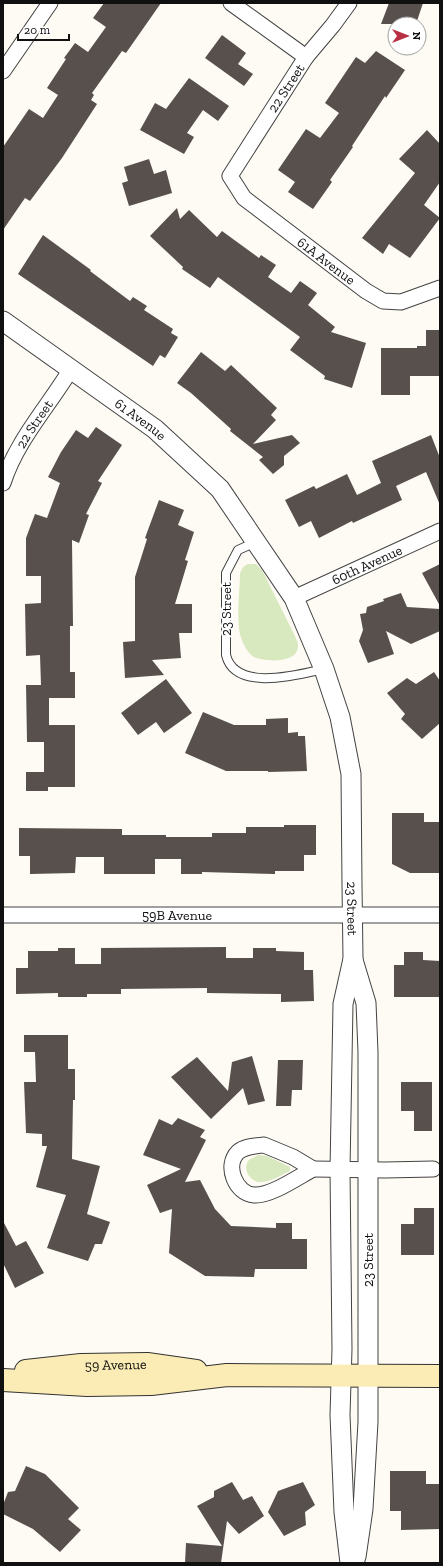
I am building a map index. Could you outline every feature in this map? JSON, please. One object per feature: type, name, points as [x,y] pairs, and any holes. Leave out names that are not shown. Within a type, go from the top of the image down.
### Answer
[{"type":"main road","name":"59 Avenue","points":[[3,1374],[80,1365],[147,1364],[227,1375]]},
{"type":"main road","name":"59 Avenue","points":[[3,1380],[87,1385],[151,1384],[227,1375],[341,1374],[440,1376]]},
{"type":"street","points":[[3,70],[50,3]]},
{"type":"street","points":[[231,3],[306,57]]},
{"type":"street","name":"22 Street","points":[[230,176],[306,57],[349,3]]},
{"type":"street","name":"61A Avenue","points":[[230,176],[244,198],[366,291],[384,301],[401,302],[440,288]]},
{"type":"street","name":"61 Avenue","points":[[3,321],[155,429],[220,489],[256,542]]},
{"type":"street","name":"22 Street","points":[[3,483],[11,462],[70,369]]},
{"type":"street","name":"60th Avenue","points":[[294,598],[440,531]]},
{"type":"street","name":"23 Street","points":[[256,542],[294,598],[324,669],[340,717],[351,774],[353,959],[343,1004],[340,1170],[342,1349],[340,1414],[344,1512],[350,1563]]},
{"type":"street","name":"59B Avenue","points":[[3,915],[440,915]]},
{"type":"street","name":"23 Street","points":[[353,959],[366,1003],[368,1052],[368,1422],[363,1509],[355,1563]]},
{"type":"street","points":[[312,1168],[289,1183],[265,1194],[254,1195],[243,1191],[235,1181],[232,1172],[233,1160],[238,1152],[246,1147],[264,1145],[293,1157],[312,1168],[340,1170],[438,1169]]},
{"type":"lane","name":"23 Street","points":[[256,542],[238,550],[226,573],[226,655],[228,664],[236,672],[249,677],[289,677],[324,669]]},
{"type":"green space","points":[[248,564],[256,564],[262,570],[295,636],[298,644],[297,651],[293,656],[281,660],[259,659],[254,657],[245,647],[240,633],[238,617],[240,573],[243,567]]},
{"type":"green space","points":[[258,1155],[267,1156],[290,1167],[290,1171],[267,1181],[255,1181],[248,1174],[246,1167],[249,1160]]},
{"type":"building","points":[[104,3],[161,3],[126,53],[122,51],[92,93],[94,95],[91,100],[97,104],[62,158],[30,201],[25,198],[3,230],[3,147],[29,109],[43,118],[58,95],[47,88],[66,59],[64,58],[75,43],[88,52],[106,27],[93,18]]},
{"type":"building","points":[[389,3],[423,3],[419,16],[387,16],[387,24],[381,24]]},
{"type":"building","points":[[222,35],[246,53],[238,64],[253,74],[244,86],[205,58]]},
{"type":"building","points":[[376,51],[405,70],[386,98],[385,96],[330,180],[332,182],[313,209],[288,192],[295,182],[278,170],[306,129],[320,138],[339,113],[325,103],[356,57],[365,63]]},
{"type":"building","points":[[189,78],[229,106],[218,121],[203,110],[187,133],[194,137],[184,154],[140,130],[155,103],[166,109]]},
{"type":"building","points":[[427,130],[440,144],[440,182],[424,205],[440,218],[410,258],[389,244],[383,254],[362,238],[415,173],[399,159]]},
{"type":"building","points":[[149,159],[154,174],[166,170],[172,193],[129,206],[122,183],[128,181],[124,167]]},
{"type":"building","points":[[177,208],[180,219],[189,210],[217,237],[222,231],[259,258],[261,255],[276,265],[268,277],[291,293],[300,281],[317,293],[308,305],[335,327],[331,332],[366,343],[352,388],[324,379],[325,376],[290,350],[300,337],[218,277],[210,288],[182,269],[183,267],[150,236]]},
{"type":"building","points":[[43,235],[130,301],[133,297],[147,306],[144,310],[173,329],[171,333],[178,337],[165,358],[160,355],[153,366],[18,274]]},
{"type":"building","points":[[426,330],[440,330],[440,376],[410,376],[410,395],[381,395],[381,348],[417,348],[417,346],[426,346]]},
{"type":"building","points":[[201,352],[225,371],[231,365],[277,408],[271,415],[276,420],[253,444],[292,435],[300,443],[284,456],[284,465],[273,474],[259,460],[263,457],[230,431],[231,429],[191,393],[177,383]]},
{"type":"building","points":[[96,427],[122,445],[98,481],[102,483],[86,514],[89,515],[79,543],[72,540],[73,626],[70,626],[70,672],[75,672],[75,698],[49,698],[49,725],[75,725],[75,787],[48,787],[48,791],[26,791],[26,772],[44,772],[44,742],[27,742],[26,685],[41,685],[40,655],[26,656],[25,604],[41,603],[41,576],[26,576],[26,538],[35,514],[47,518],[60,483],[48,477],[61,452],[76,430],[88,438]]},
{"type":"building","points":[[431,435],[440,458],[440,505],[426,472],[396,486],[402,500],[353,523],[352,521],[319,538],[311,521],[299,527],[285,500],[314,486],[316,489],[347,474],[357,495],[381,483],[372,461]]},
{"type":"building","points":[[159,500],[184,510],[178,525],[194,532],[185,560],[188,561],[175,604],[192,604],[192,633],[179,633],[181,658],[152,660],[164,675],[125,678],[123,642],[135,641],[135,577],[147,539],[145,538]]},
{"type":"building","points":[[440,564],[440,606],[422,573]]},
{"type":"building","points":[[401,593],[407,607],[440,609],[440,631],[411,644],[386,631],[394,654],[368,663],[359,641],[363,630],[360,614],[366,613],[367,607],[384,601],[383,599]]},
{"type":"building","points":[[434,672],[440,681],[440,723],[422,739],[401,719],[405,714],[387,693],[407,678],[416,684]]},
{"type":"building","points":[[166,679],[192,713],[164,733],[156,722],[138,735],[121,713]]},
{"type":"building","points":[[203,712],[234,725],[266,725],[266,719],[288,718],[288,733],[298,732],[298,736],[305,736],[307,771],[226,771],[185,753]]},
{"type":"building","points":[[392,813],[424,813],[424,822],[440,822],[440,873],[410,873],[392,864]]},
{"type":"building","points":[[284,825],[316,825],[316,855],[304,855],[304,871],[275,871],[275,874],[202,872],[202,874],[181,874],[181,859],[155,859],[155,874],[104,874],[104,857],[76,857],[75,873],[30,874],[30,856],[19,856],[19,828],[122,829],[122,835],[212,837],[212,833],[246,833],[246,827],[284,827]]},
{"type":"building","points":[[226,947],[226,958],[253,958],[253,948],[276,948],[276,951],[304,952],[304,970],[313,970],[314,1001],[281,1002],[281,994],[207,993],[207,988],[121,989],[121,994],[87,994],[87,997],[58,997],[58,993],[16,994],[16,968],[28,968],[28,951],[58,951],[58,948],[75,948],[75,964],[101,964],[101,948]]},
{"type":"building","points":[[404,952],[423,952],[423,960],[440,961],[440,997],[394,997],[394,965],[404,965]]},
{"type":"building","points":[[24,1035],[68,1035],[68,1069],[75,1069],[72,1159],[100,1166],[87,1214],[110,1222],[102,1244],[95,1244],[88,1261],[47,1248],[66,1195],[36,1187],[47,1146],[42,1146],[42,1134],[26,1133],[24,1082],[36,1082],[35,1052],[24,1052]]},
{"type":"building","points":[[252,1056],[265,1101],[248,1105],[243,1088],[211,1119],[171,1077],[197,1057],[228,1091],[232,1062]]},
{"type":"building","points":[[278,1060],[303,1060],[302,1090],[292,1090],[291,1106],[276,1106]]},
{"type":"building","points":[[401,1082],[432,1082],[432,1131],[414,1131],[414,1111],[401,1111]]},
{"type":"building","points":[[178,1118],[205,1130],[200,1137],[206,1140],[185,1182],[200,1180],[215,1209],[231,1226],[276,1228],[276,1223],[292,1223],[292,1239],[307,1239],[307,1269],[255,1269],[254,1277],[205,1276],[169,1253],[172,1209],[160,1213],[147,1185],[181,1169],[143,1155],[159,1119],[172,1125]]},
{"type":"building","points":[[414,1208],[434,1208],[434,1255],[401,1255],[401,1224],[414,1224]]},
{"type":"building","points":[[3,1221],[16,1246],[26,1241],[44,1273],[15,1288],[3,1263]]},
{"type":"building","points":[[26,1466],[45,1474],[79,1508],[68,1519],[81,1530],[60,1552],[33,1529],[3,1514],[3,1505],[8,1492],[15,1491]]},
{"type":"building","points":[[390,1471],[426,1471],[426,1484],[440,1484],[440,1529],[401,1530],[401,1511],[390,1511]]},
{"type":"building","points":[[232,1482],[243,1500],[252,1496],[264,1516],[239,1534],[227,1521],[221,1563],[185,1563],[186,1543],[222,1546],[197,1506],[214,1497],[214,1491]]},
{"type":"building","points":[[303,1482],[315,1505],[305,1512],[306,1525],[284,1536],[268,1512],[278,1491]]}]
